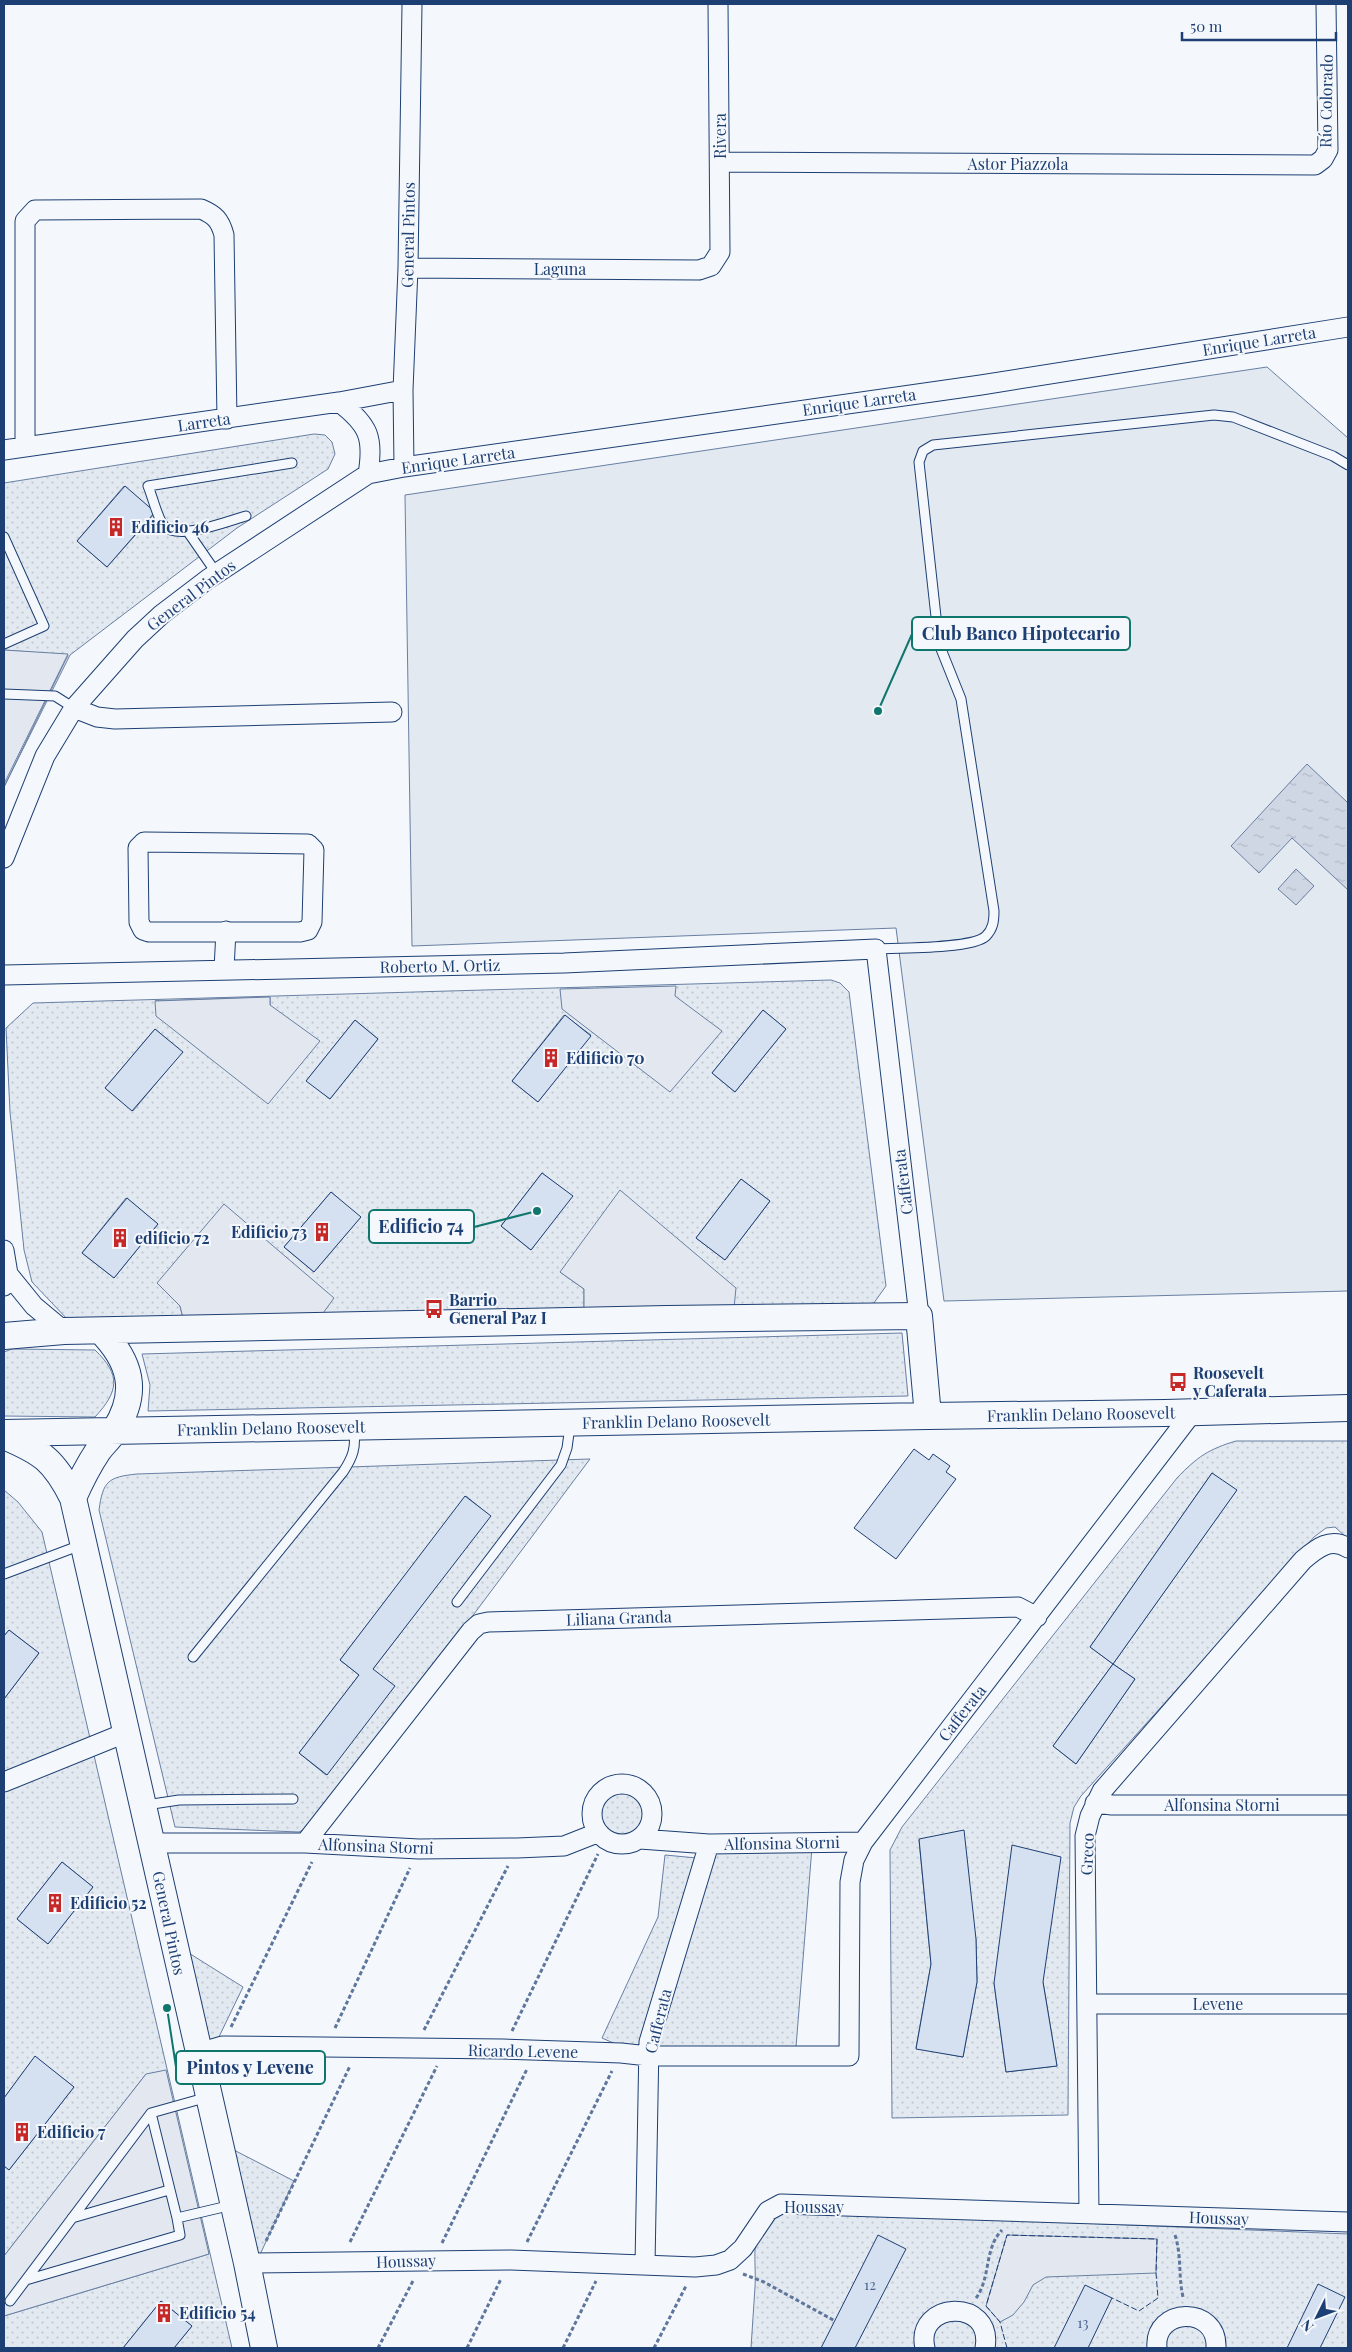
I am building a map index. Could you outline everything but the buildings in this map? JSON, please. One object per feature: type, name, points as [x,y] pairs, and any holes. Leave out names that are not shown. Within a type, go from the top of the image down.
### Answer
[{"type":"street","name":"General Pintos","points":[[404,467],[403,390],[408,268],[412,4]]},
{"type":"street","name":"Rivera","points":[[711,266],[720,252],[718,4]]},
{"type":"street","name":"Río Colorado","points":[[1316,165],[1323,159],[1328,150],[1326,4]]},
{"type":"street","name":"Astor Piazzola","points":[[720,162],[1316,165]]},
{"type":"street","points":[[25,446],[25,221],[35,210],[201,209],[213,214],[221,224],[224,235],[227,419]]},
{"type":"street","name":"Laguna","points":[[408,268],[698,270],[711,266]]},
{"type":"street","name":"Enrique Larreta","points":[[368,474],[404,467],[981,385],[1348,327]]},
{"type":"street","name":"Larreta","points":[[4,450],[227,419],[340,402],[403,390]]},
{"type":"street","points":[[340,402],[354,413],[369,435],[371,455],[368,474]]},
{"type":"street","name":"General Pintos","points":[[4,858],[45,756],[74,708],[141,633],[162,614],[217,574],[368,474]]},
{"type":"street","points":[[74,708],[97,717],[114,719],[392,712]]},
{"type":"street","points":[[144,842],[308,844],[314,850],[312,922],[308,930],[300,932],[226,931],[150,932],[143,930],[139,922],[138,848],[144,842]]},
{"type":"street","points":[[224,969],[226,931]]},
{"type":"street","name":"Roberto M. Ortiz","points":[[4,975],[564,963],[876,949]]},
{"type":"street","name":"Cafferata","points":[[876,949],[928,1416]]},
{"type":"street","points":[[4,1250],[6,1281],[64,1331]]},
{"type":"street","points":[[4,1336],[64,1331],[658,1319],[918,1316]]},
{"type":"street","points":[[73,1498],[84,1474],[114,1431],[125,1411],[129,1390],[126,1367],[116,1347],[101,1331]]},
{"type":"street","name":"Franklin Delano Roosevelt","points":[[4,1434],[928,1416],[1192,1413],[1348,1408]]},
{"type":"street","name":"Cafferata","points":[[849,2056],[850,1882],[854,1860],[863,1842],[1192,1413]]},
{"type":"street","name":"General Pintos","points":[[4,1434],[43,1454],[60,1474],[73,1498],[142,1806],[210,2049],[208,2097],[232,2205],[252,2262],[264,2348]]},
{"type":"street","name":"Greco","points":[[1089,2213],[1085,1836],[1095,1803],[1102,1791],[1303,1560],[1315,1549],[1326,1544],[1346,1547]]},
{"type":"street","name":"Liliana Granda","points":[[313,1844],[471,1631],[479,1624],[488,1622],[1018,1607],[1037,1617]]},
{"type":"street","points":[[4,1782],[126,1733]]},
{"type":"street","points":[[603,1838],[593,1824],[592,1806],[603,1790],[621,1784],[639,1789],[650,1804],[651,1823],[640,1838]]},
{"type":"street","name":"Alfonsina Storni","points":[[1095,1803],[1112,1805],[1348,1805]]},
{"type":"street","name":"Alfonsina Storni","points":[[152,1843],[313,1844],[419,1849],[564,1846],[603,1838],[623,1845],[640,1838],[709,1844],[863,1842]]},
{"type":"street","name":"Cafferata","points":[[645,2265],[649,2042],[709,1844]]},
{"type":"street","name":"Levene","points":[[1088,2004],[1348,2004]]},
{"type":"street","name":"Ricardo Levene","points":[[210,2049],[326,2047],[536,2050],[621,2053],[648,2056],[849,2056]]},
{"type":"street","name":"Houssay","points":[[252,2262],[340,2263],[514,2260],[695,2267],[716,2265],[730,2260],[743,2248],[768,2211],[781,2204],[1348,2222]]},
{"type":"street","points":[[925,2348],[924,2335],[928,2325],[935,2317],[944,2312],[964,2312],[981,2323],[985,2332],[986,2348]]},
{"type":"street","points":[[1157,2348],[1159,2334],[1164,2325],[1172,2319],[1191,2316],[1200,2319],[1208,2325],[1214,2333],[1216,2348]]},
{"type":"lane","points":[[876,949],[969,944],[986,936],[994,924],[994,911],[961,699],[939,644],[920,462],[923,451],[933,445],[1214,415],[1233,417],[1333,456],[1348,465]]},
{"type":"lane","points":[[246,516],[188,532],[174,533],[163,526],[148,486],[292,463]]},
{"type":"lane","points":[[188,532],[217,574]]},
{"type":"lane","points":[[4,537],[44,626],[4,644]]},
{"type":"lane","points":[[4,694],[55,696],[74,708]]},
{"type":"lane","points":[[456,1602],[561,1465],[567,1448],[570,1424]]},
{"type":"lane","points":[[193,1657],[343,1472],[352,1458],[356,1446],[354,1427]]},
{"type":"lane","points":[[4,1574],[83,1544]]},
{"type":"lane","points":[[142,1806],[178,1800],[293,1799]]},
{"type":"lane","points":[[10,2301],[151,2113],[208,2097]]},
{"type":"lane","points":[[26,2280],[180,2235],[151,2113]]},
{"type":"lane","points":[[72,2218],[170,2190]]},
{"type":"lane","points":[[177,2218],[232,2205]]},
{"type":"path","points":[[504,2050],[598,1854],[603,1838]]},
{"type":"path","points":[[210,2049],[313,1844]]},
{"type":"path","points":[[415,2048],[517,1848]]},
{"type":"path","points":[[326,2047],[419,1849]]},
{"type":"path","points":[[252,2262],[359,2048]]},
{"type":"path","points":[[340,2263],[445,2050]]},
{"type":"path","points":[[378,2348],[428,2260],[536,2050]]},
{"type":"path","points":[[467,2348],[621,2053]]},
{"type":"path","points":[[964,2312],[980,2293],[997,2235],[1008,2224],[1027,2212]]},
{"type":"path","points":[[1159,2216],[1174,2234],[1180,2250],[1180,2286],[1191,2316]]},
{"type":"path","points":[[563,2348],[604,2264]]},
{"type":"path","points":[[716,2265],[764,2282],[834,2321]]},
{"type":"path","points":[[654,2348],[695,2267]]},
{"type":"shaded area","points":[[1267,367],[1348,438],[1348,1291],[944,1301],[896,928],[412,946],[405,495]]},
{"type":"shaded area","points":[[314,434],[325,435],[332,442],[335,454],[328,469],[237,528],[70,655],[4,787],[68,655],[4,650],[4,483]],"holes":[[[124,486],[155,513],[107,567],[77,541]]]},
{"type":"shaded area","points":[[4,650],[68,654],[4,784]]},
{"type":"shaded area","points":[[831,980],[840,983],[849,992],[886,1286],[871,1307],[69,1321],[32,1282],[24,1250],[10,1112],[6,1028],[33,1003]],"holes":[[[270,997],[270,1005],[155,1001]],[[763,1010],[786,1029],[735,1092],[712,1073]],[[564,1015],[591,1035],[538,1102],[512,1081]],[[355,1020],[378,1039],[330,1099],[307,1080]],[[155,1029],[182,1052],[133,1111],[105,1088]],[[542,1173],[572,1196],[531,1250],[501,1226]],[[741,1179],[770,1201],[725,1260],[696,1238]],[[331,1192],[360,1218],[314,1272],[284,1247]],[[126,1198],[158,1224],[114,1278],[82,1253]],[[560,1272],[734,1308],[584,1311],[584,1289]],[[180,1306],[321,1316],[183,1318]]]},
{"type":"shaded area","points":[[676,986],[675,996],[722,1031],[670,1092],[562,1009],[560,989]]},
{"type":"shaded area","points":[[270,997],[270,1005],[320,1041],[268,1104],[156,1016],[155,1001]]},
{"type":"shaded area","points":[[620,1190],[736,1288],[734,1308],[584,1311],[584,1289],[560,1272]]},
{"type":"shaded area","points":[[224,1204],[334,1298],[321,1316],[183,1318],[180,1306],[157,1283]]},
{"type":"shaded area","points":[[902,1333],[908,1396],[148,1411],[150,1385],[142,1354]]},
{"type":"shaded area","points":[[12,1349],[95,1350],[113,1375],[114,1383],[109,1399],[95,1417],[4,1416],[4,1352]]},
{"type":"shaded area","points":[[1236,1441],[1348,1441],[1348,1539],[1335,1527],[1326,1528],[1314,1537],[1081,1796],[1074,1807],[1070,1823],[1068,2115],[892,2118],[890,1850],[902,1827],[1177,1478],[1191,1464],[1204,1455]],"holes":[[[1212,1473],[1236,1491],[1113,1664],[1090,1647]],[[1113,1664],[1135,1679],[1076,1764],[1053,1746]],[[919,1840],[976,1939],[977,1982],[963,2057],[916,2048],[931,1964]],[[1043,1982],[1057,2066],[1006,2072],[994,1983]]]},
{"type":"shaded area","points":[[590,1459],[471,1618],[303,1830],[299,1832],[175,1827],[99,1510],[105,1487],[109,1482],[119,1477],[137,1474]],"holes":[[[466,1496],[490,1516],[373,1669],[326,1775],[299,1753],[359,1675],[340,1660]]]},
{"type":"shaded area","points":[[4,1490],[18,1502],[42,1532],[232,2348],[174,2348],[192,2326],[161,2301],[123,2348],[4,2348],[4,2316],[209,2254],[146,2074],[4,2256],[4,2166],[9,2170],[74,2087],[35,2057],[4,2098],[4,1699],[39,1653],[9,1630],[4,1636]],"holes":[[[62,1862],[93,1887],[48,1944],[17,1919]]]},
{"type":"shaded area","points":[[622,1790],[631,1792],[642,1801],[647,1815],[645,1824],[636,1835],[622,1840],[613,1838],[602,1829],[597,1815],[599,1806],[608,1795]]},
{"type":"shaded area","points":[[812,1847],[796,2047],[657,2051],[653,2044],[712,1853]]},
{"type":"shaded area","points":[[665,1855],[697,1858],[642,2045],[629,2050],[602,2038],[658,1917]]},
{"type":"shaded area","points":[[184,1950],[243,1987],[216,2043],[210,2043]]},
{"type":"shaded area","points":[[166,2070],[209,2254],[4,2316],[4,2256],[146,2074]]},
{"type":"shaded area","points":[[230,2148],[294,2181],[257,2261]]},
{"type":"shaded area","points":[[788,2211],[1348,2234],[1348,2348],[751,2348],[756,2242],[759,2233],[765,2225],[774,2217]]},
{"type":"shaded area","points":[[1007,2235],[1157,2239],[1156,2273],[1046,2277],[1033,2285],[1024,2302],[1013,2315],[1000,2322],[986,2306]]},
{"type":"water","points":[[1307,764],[1348,803],[1348,890],[1292,838],[1259,873],[1231,846]]},
{"type":"water","points":[[1296,869],[1314,886],[1296,905],[1278,889]]},
{"type":"fence","points":[[1007,2348],[1000,2322],[986,2306],[1007,2235],[1157,2239],[1156,2273],[1158,2298],[1139,2311],[1112,2298]]},
{"type":"place","name":"Edificio 46","points":[[116,527]]},
{"type":"place","name":"Club Banco Hipotecario","points":[[878,711]]},
{"type":"place","name":"Edificio 70","points":[[551,1058]]},
{"type":"place","name":"Edificio 74","points":[[537,1211]]},
{"type":"place","name":"Edificio 73","points":[[322,1232]]},
{"type":"place","name":"edificio 72","points":[[120,1238]]},
{"type":"place","name":"Barrio General Paz I","points":[[434,1309]]},
{"type":"place","name":"Roosevelt y Caferata","points":[[1178,1382]]},
{"type":"place","name":"Edificio 52","points":[[55,1903]]},
{"type":"place","name":"Pintos y Levene","points":[[167,2008]]},
{"type":"place","name":"Edificio 7","points":[[22,2132]]},
{"type":"place","name":"Edificio 54","points":[[164,2313]]}]
